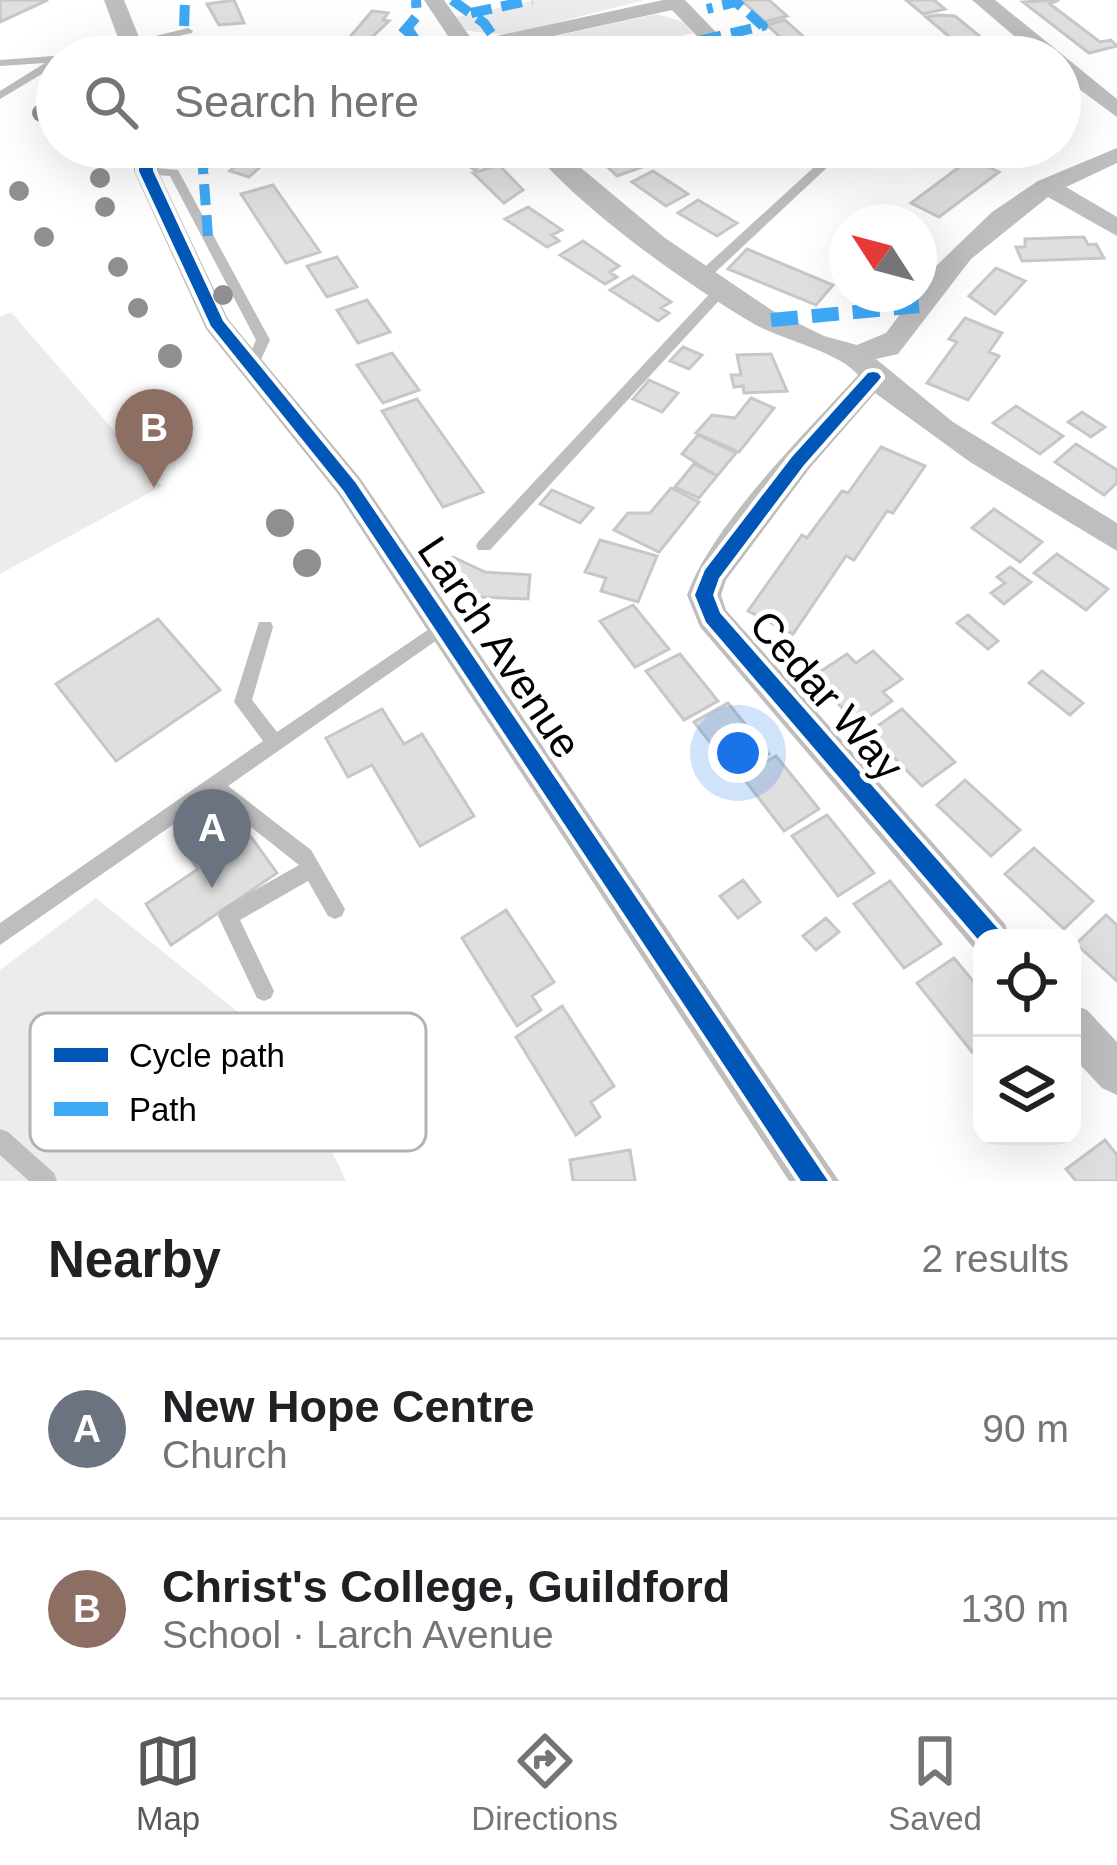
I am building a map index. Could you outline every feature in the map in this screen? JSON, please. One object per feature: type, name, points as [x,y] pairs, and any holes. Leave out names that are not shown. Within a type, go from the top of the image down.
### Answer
[{"type":"street","points":[[114,0],[128,36]]},
{"type":"street","points":[[434,0],[458,36]]},
{"type":"street","points":[[982,0],[1026,36]]},
{"type":"street","points":[[538,36],[675,2],[708,36]]},
{"type":"street","points":[[1081,81],[1117,110]]},
{"type":"street","name":"Cedar Way","points":[[983,929],[712,617],[704,595],[711,575],[866,366],[888,347],[945,271],[1011,208],[1117,155]]},
{"type":"street","name":"Larch Avenue","points":[[150,168],[217,323],[250,370],[349,487],[815,1181]]},
{"type":"street","points":[[568,168],[710,284],[821,348],[866,366],[1117,539]]},
{"type":"street","points":[[1047,186],[1117,228]]},
{"type":"street","points":[[1081,1035],[1117,1073]]},
{"type":"lane","points":[[174,36],[188,31]]},
{"type":"lane","points":[[0,63],[36,60]]},
{"type":"lane","points":[[0,96],[36,73]]},
{"type":"lane","points":[[484,545],[710,284],[823,168]]},
{"type":"lane","points":[[0,934],[444,626]]},
{"type":"lane","points":[[265,627],[242,702],[275,743]]},
{"type":"lane","points":[[213,786],[304,856],[335,909]]},
{"type":"lane","points":[[264,991],[228,916],[311,869]]},
{"type":"lane","points":[[0,1140],[46,1181]]},
{"type":"shaded area","points":[[534,0],[644,0],[508,35],[460,30],[452,18]]},
{"type":"shaded area","points":[[656,14],[682,21],[693,33],[680,36],[557,36]]},
{"type":"shaded area","points":[[11,312],[162,486],[0,574],[0,317]]},
{"type":"shaded area","points":[[96,898],[239,1013],[30,1013],[30,1151],[332,1151],[346,1181],[0,1181],[0,970]]},
{"type":"building","points":[[0,0],[48,0],[0,22]]},
{"type":"building","points":[[234,0],[244,23],[219,25],[207,4]]},
{"type":"building","points":[[741,0],[769,0],[787,16],[765,22]]},
{"type":"building","points":[[906,0],[934,0],[945,9],[923,14]]},
{"type":"building","points":[[1059,0],[1050,4],[1100,42],[1111,40],[1117,46],[1089,53],[1081,47],[1081,36],[1067,36],[1023,2]]},
{"type":"building","points":[[372,11],[388,13],[383,20],[389,21],[373,36],[351,36]]},
{"type":"building","points":[[955,16],[979,36],[948,36],[926,17]]},
{"type":"building","points":[[785,20],[803,36],[779,36],[767,25]]},
{"type":"building","points":[[234,168],[259,168],[249,177],[230,171]]},
{"type":"building","points":[[502,168],[523,190],[504,203],[473,173]]},
{"type":"building","points":[[609,168],[639,168],[617,176]]},
{"type":"building","points":[[958,168],[999,172],[939,217],[937,204],[913,204]]},
{"type":"building","points":[[653,171],[688,194],[666,206],[632,182]]},
{"type":"building","points":[[273,185],[320,252],[286,263],[241,194]]},
{"type":"building","points":[[698,200],[737,223],[717,236],[678,213]]},
{"type":"building","points":[[528,207],[562,230],[552,235],[559,241],[547,247],[505,219]]},
{"type":"building","points":[[1084,237],[1088,245],[1096,244],[1104,258],[1022,261],[1016,247],[1025,247],[1025,239]]},
{"type":"building","points":[[583,241],[619,266],[610,272],[617,277],[605,284],[560,255]]},
{"type":"building","points":[[747,249],[829,283],[829,290],[816,305],[728,269]]},
{"type":"building","points":[[337,257],[357,287],[327,297],[307,266]]},
{"type":"building","points":[[996,268],[1025,281],[995,314],[969,296]]},
{"type":"building","points":[[633,276],[671,302],[661,308],[669,313],[658,321],[610,290]]},
{"type":"building","points":[[367,300],[390,332],[358,343],[337,310]]},
{"type":"building","points":[[965,318],[1002,333],[989,352],[999,356],[968,400],[927,383],[957,342],[949,339]]},
{"type":"building","points":[[683,347],[702,355],[689,369],[670,361]]},
{"type":"building","points":[[392,353],[419,390],[383,403],[357,365]]},
{"type":"building","points":[[771,354],[787,391],[744,393],[743,386],[734,387],[731,375],[741,375],[737,355]]},
{"type":"building","points":[[649,380],[678,393],[662,412],[633,399]]},
{"type":"building","points":[[751,398],[774,408],[739,452],[696,433],[712,415],[735,418]]},
{"type":"building","points":[[417,399],[483,492],[443,507],[382,411]]},
{"type":"building","points":[[1016,406],[1063,436],[1040,454],[993,423]]},
{"type":"building","points":[[1082,412],[1105,427],[1091,437],[1068,422]]},
{"type":"building","points":[[698,435],[736,453],[717,476],[682,454]]},
{"type":"building","points":[[1076,444],[1117,470],[1117,483],[1104,495],[1055,462]]},
{"type":"building","points":[[881,447],[925,466],[893,513],[887,511],[854,560],[846,556],[793,634],[748,611],[802,535],[807,538],[842,491],[848,493]]},
{"type":"building","points":[[694,464],[717,476],[699,498],[675,487]]},
{"type":"building","points":[[671,488],[699,502],[659,552],[614,530],[628,513],[650,513]]},
{"type":"building","points":[[552,490],[593,508],[580,523],[540,504]]},
{"type":"building","points":[[994,509],[1042,542],[1020,562],[972,528]]},
{"type":"building","points":[[600,540],[657,556],[638,602],[601,591],[606,578],[585,572]]},
{"type":"building","points":[[1057,554],[1108,589],[1086,610],[1034,573]]},
{"type":"building","points":[[453,557],[485,572],[530,575],[528,599],[478,597],[437,575]]},
{"type":"building","points":[[1010,567],[1031,582],[1004,604],[991,593],[1005,583],[997,577]]},
{"type":"building","points":[[633,605],[669,649],[635,667],[600,621]]},
{"type":"building","points":[[968,615],[998,641],[988,649],[957,623]]},
{"type":"building","points":[[158,619],[220,690],[116,761],[56,684]]},
{"type":"building","points":[[873,651],[902,679],[883,692],[892,701],[858,724],[812,677],[847,654],[856,663]]},
{"type":"building","points":[[680,654],[718,701],[684,720],[646,671]]},
{"type":"building","points":[[1042,671],[1083,703],[1070,715],[1029,683]]},
{"type":"building","points":[[728,703],[769,754],[734,773],[694,722]]},
{"type":"building","points":[[382,709],[404,744],[422,734],[474,816],[420,846],[372,765],[348,777],[326,738]]},
{"type":"building","points":[[902,709],[955,762],[922,786],[869,732]]},
{"type":"building","points":[[776,756],[819,809],[784,831],[741,775]]},
{"type":"building","points":[[965,780],[1020,830],[991,856],[937,805]]},
{"type":"building","points":[[827,815],[874,873],[838,896],[792,836]]},
{"type":"building","points":[[224,830],[236,847],[251,837],[277,873],[171,945],[146,904],[198,869],[187,854]]},
{"type":"building","points":[[1034,848],[1093,901],[1064,929],[1005,874]]},
{"type":"building","points":[[743,880],[760,902],[738,918],[720,896]]},
{"type":"building","points":[[890,881],[941,944],[904,968],[854,904]]},
{"type":"building","points":[[506,910],[554,982],[532,996],[541,1010],[517,1026],[462,938]]},
{"type":"building","points":[[1106,915],[1117,925],[1117,981],[1081,949],[1081,939]]},
{"type":"building","points":[[826,918],[839,932],[816,950],[803,936]]},
{"type":"building","points":[[954,958],[973,981],[973,1051],[972,1052],[917,983]]},
{"type":"building","points":[[562,1006],[614,1086],[591,1102],[600,1117],[576,1135],[516,1037]]},
{"type":"building","points":[[1105,1140],[1117,1155],[1117,1181],[1076,1181],[1066,1169]]},
{"type":"building","points":[[630,1150],[635,1181],[573,1181],[570,1160]]},
{"type":"marked path","points":[[184,36],[185,0]]},
{"type":"marked path","points":[[400,36],[417,16],[416,0]]},
{"type":"marked path","points":[[452,0],[484,23],[493,36]]},
{"type":"marked path","points":[[471,13],[532,0]]},
{"type":"marked path","points":[[707,9],[736,2],[763,26],[720,36]]},
{"type":"marked path","points":[[406,26],[413,36]]},
{"type":"marked path","points":[[203,168],[208,236]]},
{"type":"marked path","points":[[771,320],[856,312]]},
{"type":"cycle path","points":[[146,168],[216,323],[349,486],[816,1181]]},
{"type":"cycle path","points":[[873,377],[798,461],[711,575],[704,595],[712,617],[983,929]]},
{"type":"place","name":"Christ's College, Guildford","points":[[154,488]]},
{"type":"place","name":"New Hope Centre","points":[[212,888]]}]
